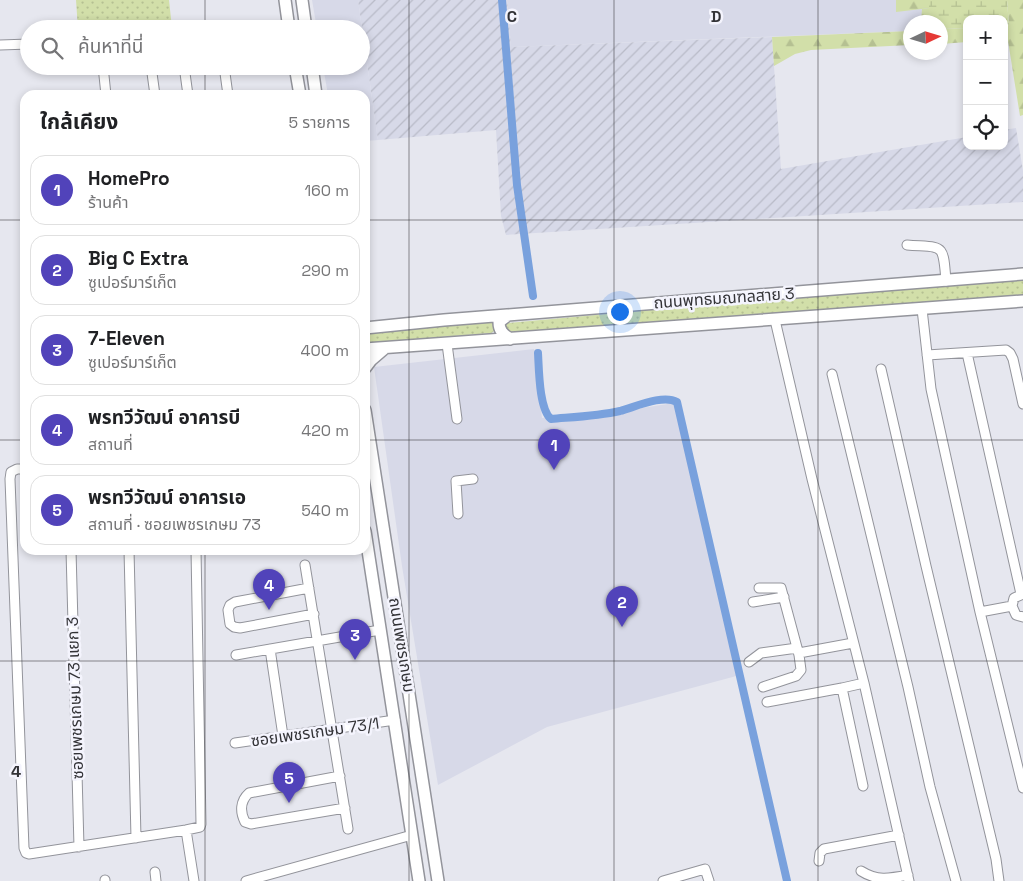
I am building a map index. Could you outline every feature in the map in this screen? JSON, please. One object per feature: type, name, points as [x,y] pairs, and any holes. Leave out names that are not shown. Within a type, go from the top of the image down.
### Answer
[{"type":"main road","points":[[284,0],[287,20]]},
{"type":"main road","points":[[302,0],[305,20]]},
{"type":"main road","points":[[297,75],[299,90]]},
{"type":"main road","points":[[313,75],[315,90]]},
{"type":"main road","name":"ถนนพุทธมณฑลสาย 3","points":[[370,327],[388,324],[1023,274]]},
{"type":"main road","name":"ถนนพุทธมณฑลสาย 3","points":[[370,349],[1023,301]]},
{"type":"main road","points":[[508,315],[499,322],[499,327],[510,339]]},
{"type":"main road","points":[[370,320],[388,324]]},
{"type":"main road","points":[[370,361],[385,348]]},
{"type":"main road","name":"ถนนเพชรเกษม","points":[[370,442],[438,881]]},
{"type":"main road","name":"ถนนเพชรเกษม","points":[[369,555],[419,881]]},
{"type":"street","points":[[0,45],[20,44]]},
{"type":"street","points":[[103,75],[105,90]]},
{"type":"street","points":[[153,75],[154,90]]},
{"type":"street","points":[[185,75],[187,90]]},
{"type":"street","points":[[225,75],[227,90]]},
{"type":"street","points":[[906,245],[942,250],[946,281]]},
{"type":"street","points":[[922,309],[931,389],[980,612],[1023,788]]},
{"type":"street","points":[[775,320],[812,479],[864,683],[908,878],[875,880],[869,878],[861,871]]},
{"type":"street","points":[[447,344],[457,419]]},
{"type":"street","points":[[926,355],[967,354],[1002,349],[1010,353],[1013,358],[1023,404]]},
{"type":"street","points":[[967,354],[1022,594],[1014,598],[1012,606],[1016,615],[1023,617]]},
{"type":"street","points":[[881,369],[1000,881]]},
{"type":"street","points":[[832,374],[903,666],[930,787],[956,881]]},
{"type":"street","points":[[20,469],[11,472],[10,479],[24,848],[26,853],[200,827],[202,819],[196,555]]},
{"type":"street","points":[[458,514],[456,482],[458,480],[473,479]]},
{"type":"street","name":"ซอยเพชรเกษม 73 แยก 3","points":[[71,555],[79,846]]},
{"type":"street","points":[[129,555],[136,838]]},
{"type":"street","points":[[305,565],[348,829]]},
{"type":"street","points":[[309,588],[235,602],[230,605],[228,610],[230,624],[234,628],[240,628],[314,614]]},
{"type":"street","points":[[759,588],[781,588],[798,651],[801,670],[796,676],[763,687]]},
{"type":"street","points":[[753,602],[784,597]]},
{"type":"street","points":[[980,612],[1012,606]]},
{"type":"street","points":[[236,655],[380,630]]},
{"type":"street","points":[[748,662],[761,653],[798,651],[854,643]]},
{"type":"street","points":[[270,649],[283,736]]},
{"type":"street","points":[[766,702],[864,683]]},
{"type":"street","points":[[842,688],[863,786]]},
{"type":"street","name":"ซอยเพชรเกษม 73/1","points":[[235,743],[394,720]]},
{"type":"street","points":[[340,776],[249,793],[244,797],[242,805],[243,818],[245,822],[251,824],[344,808]]},
{"type":"street","points":[[186,830],[194,881]]},
{"type":"street","points":[[246,881],[412,835]]},
{"type":"street","points":[[819,861],[820,853],[824,849],[899,835]]},
{"type":"street","points":[[663,881],[705,869],[709,881]]},
{"type":"shaded area","points":[[312,0],[358,0],[361,20],[315,20]]},
{"type":"shaded area","points":[[358,0],[507,0],[511,47],[772,37],[781,169],[963,138],[963,150],[1008,150],[1008,129],[1016,128],[1023,171],[1023,202],[506,235],[501,216],[496,130],[378,140],[369,75],[370,20],[361,20]]},
{"type":"shaded area","points":[[507,0],[1007,0],[1005,15],[963,15],[963,28],[948,29],[948,15],[903,15],[903,31],[511,47]]},
{"type":"shaded area","points":[[325,75],[369,75],[378,140],[370,141],[370,90],[327,90]]},
{"type":"shaded area","points":[[534,349],[542,418],[616,412],[674,403],[703,505],[740,675],[547,727],[438,785],[402,566],[374,367]]},
{"type":"green space","points":[[76,0],[169,0],[171,20],[77,20]]},
{"type":"green space","points":[[896,0],[929,0],[930,8],[896,12]]},
{"type":"green space","points":[[929,0],[1007,0],[1009,26],[1008,15],[963,15],[963,28],[948,29],[948,15],[922,15],[922,9],[929,8]]},
{"type":"green space","points":[[1007,0],[1023,0],[1023,115],[1020,116],[1008,41]]},
{"type":"green space","points":[[963,28],[963,42],[948,43],[948,29]]},
{"type":"green space","points":[[903,31],[903,45],[811,50],[795,54],[774,66],[772,37]]},
{"type":"green space","points":[[1023,280],[1023,295],[507,332],[505,325],[508,323],[683,307]]},
{"type":"green space","points":[[493,321],[496,330],[491,333],[370,343],[370,332]]},
{"type":"waterway","points":[[502,0],[517,185],[533,296]]},
{"type":"waterway","points":[[538,353],[542,398],[544,407],[551,419],[612,413],[664,399],[677,402],[787,881]]},
{"type":"place","name":"HomePro","points":[[554,470]]},
{"type":"place","name":"พรทวีวัฒน์ อาคารบี","points":[[269,610]]},
{"type":"place","name":"Big C Extra","points":[[622,627]]},
{"type":"place","name":"7-Eleven","points":[[355,660]]},
{"type":"place","name":"พรทวีวัฒน์ อาคารเอ","points":[[289,803]]}]
